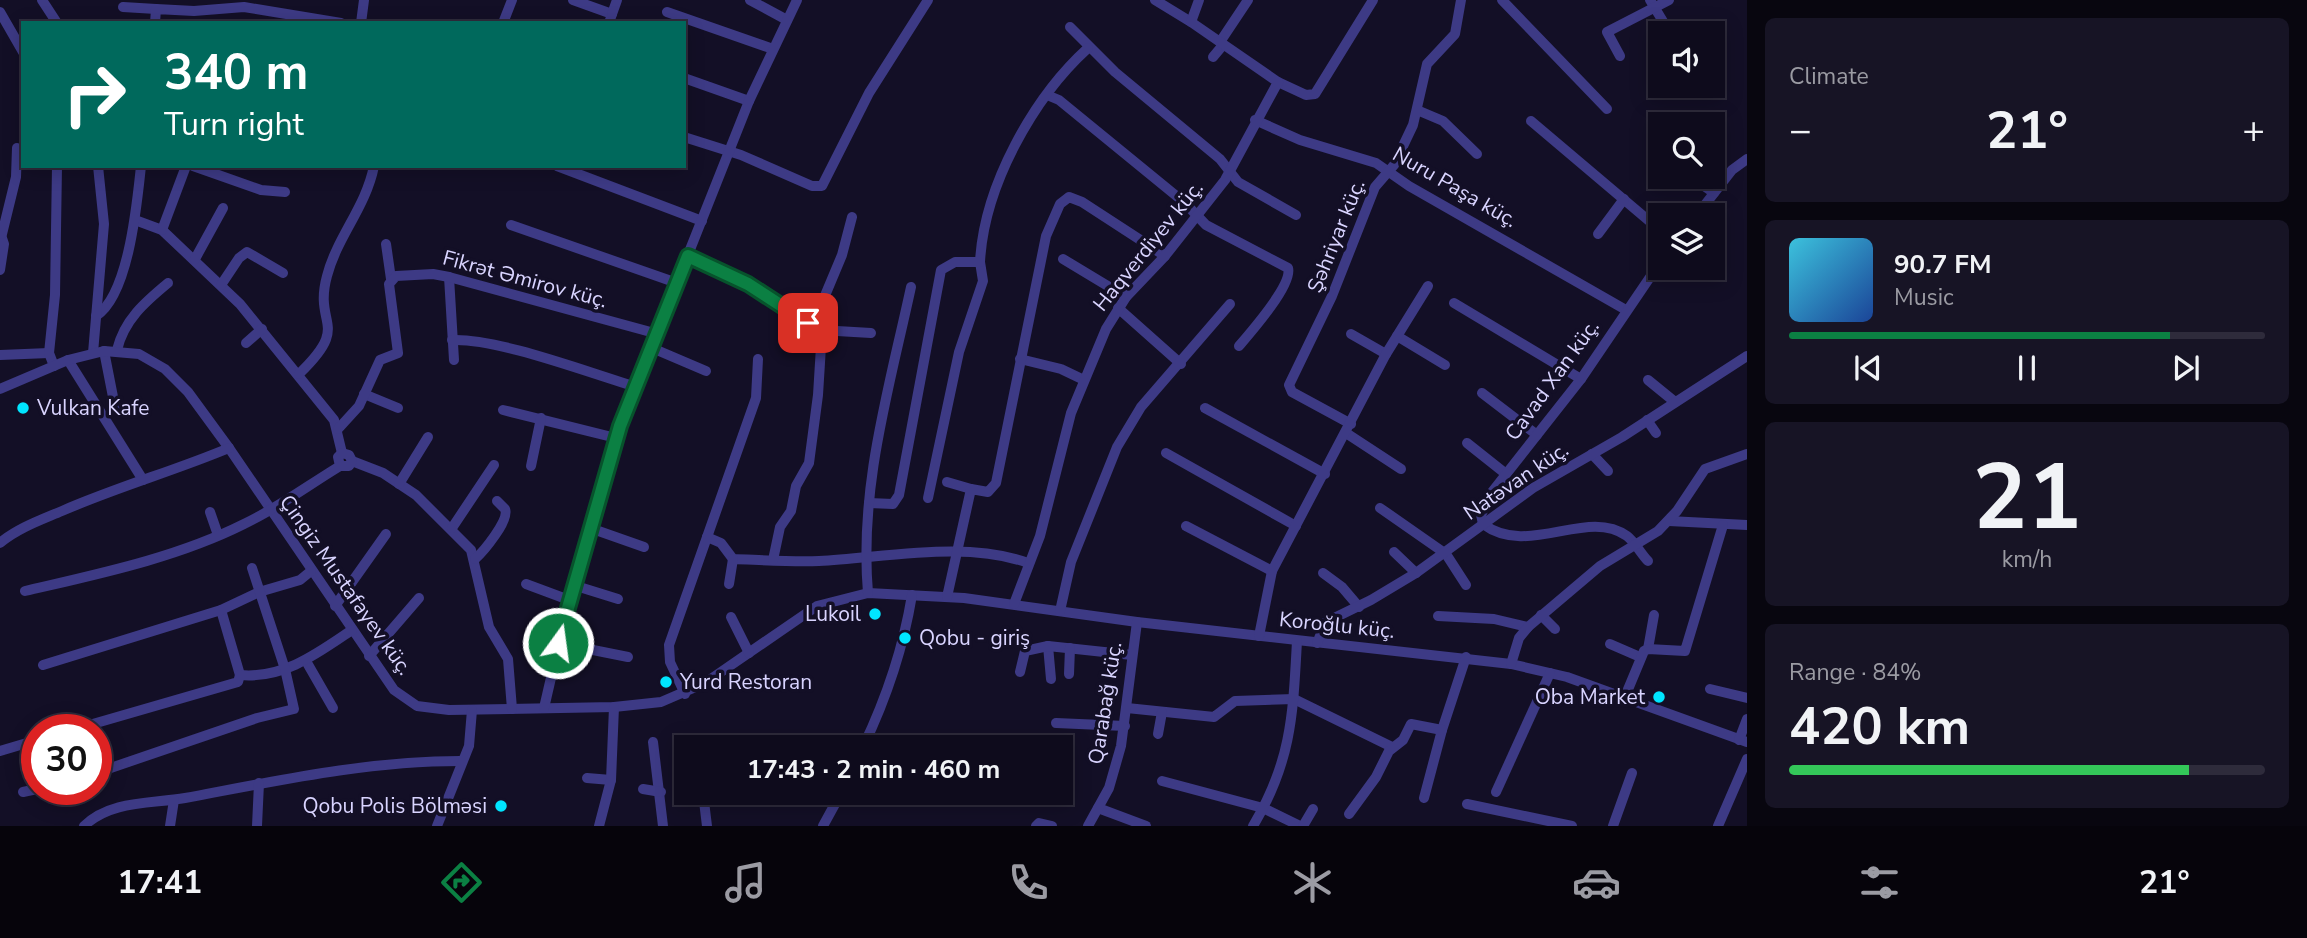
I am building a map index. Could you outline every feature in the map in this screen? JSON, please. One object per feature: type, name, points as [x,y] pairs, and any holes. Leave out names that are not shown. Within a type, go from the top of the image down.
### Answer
[{"type":"street","points":[[42,0],[56,21]]},
{"type":"street","points":[[361,21],[365,0]]},
{"type":"street","points":[[504,21],[512,0]]},
{"type":"street","points":[[573,0],[611,18],[617,0]]},
{"type":"street","points":[[750,0],[787,20]]},
{"type":"street","points":[[544,708],[573,585],[616,438],[750,101],[797,0]]},
{"type":"street","points":[[686,138],[731,151],[812,186],[822,186],[869,93],[928,0]]},
{"type":"street","points":[[1155,0],[1278,82],[1306,95],[1315,94],[1373,0]]},
{"type":"street","points":[[1191,22],[1199,0]]},
{"type":"street","points":[[1213,57],[1248,0]]},
{"type":"street","name":"Şəhriyar küç.","points":[[1349,428],[1292,391],[1289,385],[1332,296],[1375,187],[1400,154],[1417,110],[1424,72],[1431,57],[1455,34],[1461,0]]},
{"type":"street","points":[[1502,0],[1607,109]]},
{"type":"street","points":[[1620,56],[1607,32],[1652,4],[1669,0]]},
{"type":"street","points":[[1652,4],[1663,21]]},
{"type":"street","points":[[123,7],[194,11],[244,7],[329,21]]},
{"type":"street","points":[[155,21],[156,9]]},
{"type":"street","points":[[0,12],[21,49]]},
{"type":"street","points":[[667,12],[774,49]]},
{"type":"street","points":[[1070,27],[1088,48],[1220,159],[1243,185],[1296,215]]},
{"type":"street","points":[[928,498],[959,352],[983,281],[980,261],[998,176],[1047,95],[1067,67],[1088,48]]},
{"type":"street","points":[[686,79],[750,101]]},
{"type":"street","name":"Haqverdiyev küç.","points":[[1014,604],[1040,536],[1065,433],[1084,380],[1118,308],[1165,256],[1230,172],[1255,120],[1278,82]]},
{"type":"street","points":[[1047,95],[1059,100],[1185,203],[1206,225],[1290,271],[1262,319],[1240,346]]},
{"type":"street","points":[[1417,110],[1452,128],[1476,154]]},
{"type":"street","name":"Nuru Paşa küç.","points":[[1255,120],[1300,140],[1376,163],[1626,310]]},
{"type":"street","points":[[1531,121],[1648,220]]},
{"type":"street","points":[[0,270],[4,244],[1,233],[16,177],[17,148]]},
{"type":"street","points":[[1706,203],[1732,170],[1747,159]]},
{"type":"street","points":[[54,366],[49,353],[55,295],[57,168]]},
{"type":"street","points":[[98,168],[104,224],[96,316],[98,352],[115,407]]},
{"type":"street","points":[[96,316],[105,308],[117,285],[135,220],[141,168]]},
{"type":"street","points":[[162,230],[185,168]]},
{"type":"street","points":[[204,168],[227,172],[261,190],[285,192]]},
{"type":"street","points":[[299,374],[320,354],[328,338],[330,323],[324,294],[327,275],[342,237],[368,191],[374,168]]},
{"type":"street","points":[[562,168],[702,221]]},
{"type":"street","points":[[1708,189],[1714,193]]},
{"type":"street","points":[[947,482],[988,492],[996,482],[1046,236],[1063,200],[1069,197],[1083,202],[1165,256]]},
{"type":"street","points":[[1598,234],[1623,199]]},
{"type":"street","points":[[195,259],[223,208]]},
{"type":"street","points":[[773,560],[779,527],[791,511],[796,486],[808,463],[818,395],[820,330],[828,284],[842,255],[852,217]]},
{"type":"street","points":[[135,220],[162,230],[195,259],[262,329],[299,374],[338,429],[342,453],[337,459],[340,466]]},
{"type":"street","points":[[511,225],[677,283]]},
{"type":"street","points":[[338,429],[353,415],[380,360],[398,353],[386,244]]},
{"type":"street","points":[[221,285],[239,258],[247,253],[283,273]]},
{"type":"street","points":[[688,256],[748,284],[820,330],[871,333]]},
{"type":"street","points":[[1063,259],[1126,297]]},
{"type":"street","points":[[869,503],[892,504],[899,495],[941,270],[955,262],[980,261]]},
{"type":"street","name":"Fikrət Əmirov küç.","points":[[391,279],[396,276],[426,274],[449,277],[658,334]]},
{"type":"street","points":[[449,277],[454,360]]},
{"type":"street","name":"Cavad Xan küç.","points":[[1483,524],[1483,507],[1581,379],[1648,279]]},
{"type":"street","points":[[117,350],[120,338],[133,315],[168,283]]},
{"type":"street","points":[[1259,636],[1272,571],[1386,354],[1428,286]]},
{"type":"street","points":[[868,593],[864,556],[873,451],[911,287]]},
{"type":"street","points":[[1454,303],[1581,379]]},
{"type":"street","points":[[1060,611],[1071,562],[1117,447],[1141,407],[1181,364],[1230,304]]},
{"type":"street","points":[[1118,308],[1181,364]]},
{"type":"street","points":[[246,343],[262,329]]},
{"type":"street","points":[[1351,334],[1386,354]]},
{"type":"street","points":[[1396,336],[1445,365]]},
{"type":"street","points":[[452,340],[503,348],[637,387]]},
{"type":"street","points":[[652,348],[706,371]]},
{"type":"street","name":"Çingiz Mustafayev küç.","points":[[0,389],[68,360],[98,352],[117,350],[139,354],[165,369],[188,393],[229,448],[394,690],[409,702],[434,709],[614,708],[661,702],[685,694],[817,606],[868,593],[912,595]]},
{"type":"street","points":[[0,355],[49,353]]},
{"type":"street","name":"Natəvan küç.","points":[[1317,643],[1326,622],[1359,607],[1416,573],[1446,554],[1533,488],[1647,421],[1747,356]]},
{"type":"street","points":[[685,694],[668,654],[756,398],[758,359]]},
{"type":"street","points":[[1020,359],[1051,366],[1084,380]]},
{"type":"street","points":[[68,360],[143,480]]},
{"type":"street","points":[[1648,380],[1675,402]]},
{"type":"street","points":[[1482,393],[1537,435]]},
{"type":"street","points":[[364,394],[398,408]]},
{"type":"street","points":[[1205,408],[1325,474]]},
{"type":"street","points":[[503,410],[616,438]]},
{"type":"street","points":[[531,466],[541,418]]},
{"type":"street","points":[[1647,421],[1656,433]]},
{"type":"street","points":[[1349,428],[1401,469]]},
{"type":"street","points":[[399,484],[428,438]]},
{"type":"street","points":[[1467,443],[1506,474]]},
{"type":"street","points":[[0,542],[48,517],[229,448]]},
{"type":"street","points":[[342,453],[349,455],[352,461],[374,468],[399,484],[452,528],[475,559],[489,627],[509,659],[512,709]]},
{"type":"street","points":[[1166,453],[1296,526]]},
{"type":"street","points":[[1592,454],[1608,471]]},
{"type":"street","points":[[1511,664],[1519,639],[1528,627],[1600,566],[1669,521],[1705,469],[1747,454]]},
{"type":"street","points":[[24,591],[127,565],[218,535],[271,510],[340,466],[347,467],[352,461]]},
{"type":"street","points":[[452,528],[494,465]]},
{"type":"street","points":[[947,597],[959,553],[971,489]]},
{"type":"street","points":[[475,559],[487,547],[505,516],[505,508],[497,501]]},
{"type":"street","points":[[1380,508],[1446,554],[1466,585]]},
{"type":"street","points":[[209,512],[218,535]]},
{"type":"street","points":[[1669,521],[1747,525]]},
{"type":"street","points":[[1483,524],[1494,532],[1515,538],[1594,527],[1625,534],[1648,561]]},
{"type":"street","points":[[1610,644],[1644,653],[1685,651],[1723,525]]},
{"type":"street","points":[[1186,526],[1272,571]]},
{"type":"street","points":[[590,528],[644,547]]},
{"type":"street","points":[[335,606],[386,534]]},
{"type":"street","points":[[707,537],[721,542],[733,559],[729,584]]},
{"type":"street","points":[[1394,552],[1416,573]]},
{"type":"street","points":[[733,559],[819,561],[864,556],[959,553],[1004,556],[1028,563]]},
{"type":"street","points":[[112,767],[257,718],[290,711],[295,705],[252,568]]},
{"type":"street","points":[[43,665],[221,610],[259,592],[300,580],[311,571]]},
{"type":"street","points":[[1323,573],[1342,587],[1359,607]]},
{"type":"street","points":[[526,584],[569,600]]},
{"type":"street","points":[[573,585],[618,599]]},
{"type":"street","points":[[872,735],[896,670],[912,595]]},
{"type":"street","name":"Koroğlu küç.","points":[[912,595],[1014,604],[1137,622],[1511,664],[1550,673],[1743,741]]},
{"type":"street","points":[[369,656],[419,598]]},
{"type":"street","points":[[112,718],[238,682],[240,675],[221,610]]},
{"type":"street","points":[[1541,615],[1555,629]]},
{"type":"street","points":[[1625,699],[1644,653],[1654,615]]},
{"type":"street","points":[[1438,616],[1494,619],[1528,627]]},
{"type":"street","points":[[731,617],[749,653]]},
{"type":"street","name":"Qarabağ küç.","points":[[1088,826],[1116,767],[1125,726],[1137,622]]},
{"type":"street","points":[[240,675],[251,676],[285,669],[306,660],[352,630]]},
{"type":"street","points":[[1253,826],[1288,748],[1297,641]]},
{"type":"street","points":[[558,643],[628,657]]},
{"type":"street","points":[[1020,672],[1026,651],[1048,646],[1132,654]]},
{"type":"street","points":[[1048,646],[1051,679]]},
{"type":"street","points":[[1069,674],[1070,648]]},
{"type":"street","points":[[1424,798],[1442,730],[1466,657]]},
{"type":"street","points":[[306,660],[333,708]]},
{"type":"street","points":[[1496,792],[1550,673]]},
{"type":"street","points":[[1710,689],[1747,698]]},
{"type":"street","points":[[1127,708],[1214,717],[1235,701],[1293,699],[1392,747]]},
{"type":"street","points":[[603,825],[611,780],[614,708]]},
{"type":"street","points":[[437,826],[460,761],[469,746],[472,710]]},
{"type":"street","points":[[1158,734],[1162,712]]},
{"type":"street","points":[[1743,741],[1747,719]]},
{"type":"street","points":[[1056,723],[1125,726]]},
{"type":"street","points":[[1349,814],[1376,777],[1392,747],[1403,740],[1411,724],[1442,730]]},
{"type":"street","points":[[653,742],[663,826]]},
{"type":"street","points":[[0,751],[21,745]]},
{"type":"street","points":[[1718,826],[1747,760]]},
{"type":"street","points":[[84,826],[123,806],[174,800],[337,770],[460,761]]},
{"type":"street","points":[[1614,826],[1632,774]]},
{"type":"street","points":[[587,778],[611,780]]},
{"type":"street","points":[[1162,781],[1263,808],[1302,826],[1313,808]]},
{"type":"street","points":[[257,826],[258,783]]},
{"type":"street","points":[[643,789],[661,792]]},
{"type":"street","points":[[170,826],[174,800]]},
{"type":"street","points":[[1467,804],[1572,826]]},
{"type":"street","points":[[704,805],[707,826]]},
{"type":"street","points":[[823,826],[834,805]]},
{"type":"street","points":[[1098,808],[1146,825],[1149,812]]},
{"type":"street","points":[[1036,826],[1041,823],[1052,826]]},
{"type":"place","name":"Vulkan Kafe","points":[[23,408]]},
{"type":"place","name":"Lukoil","points":[[875,614]]},
{"type":"place","name":"Qobu - giriş","points":[[905,638]]},
{"type":"place","name":"Yurd Restoran","points":[[666,682]]},
{"type":"place","name":"Oba Market","points":[[1659,697]]},
{"type":"place","name":"Qobu Polis Bölməsi","points":[[501,806]]},
{"type":"route","points":[[558,643],[620,426],[688,256],[759,290],[808,323]]}]
